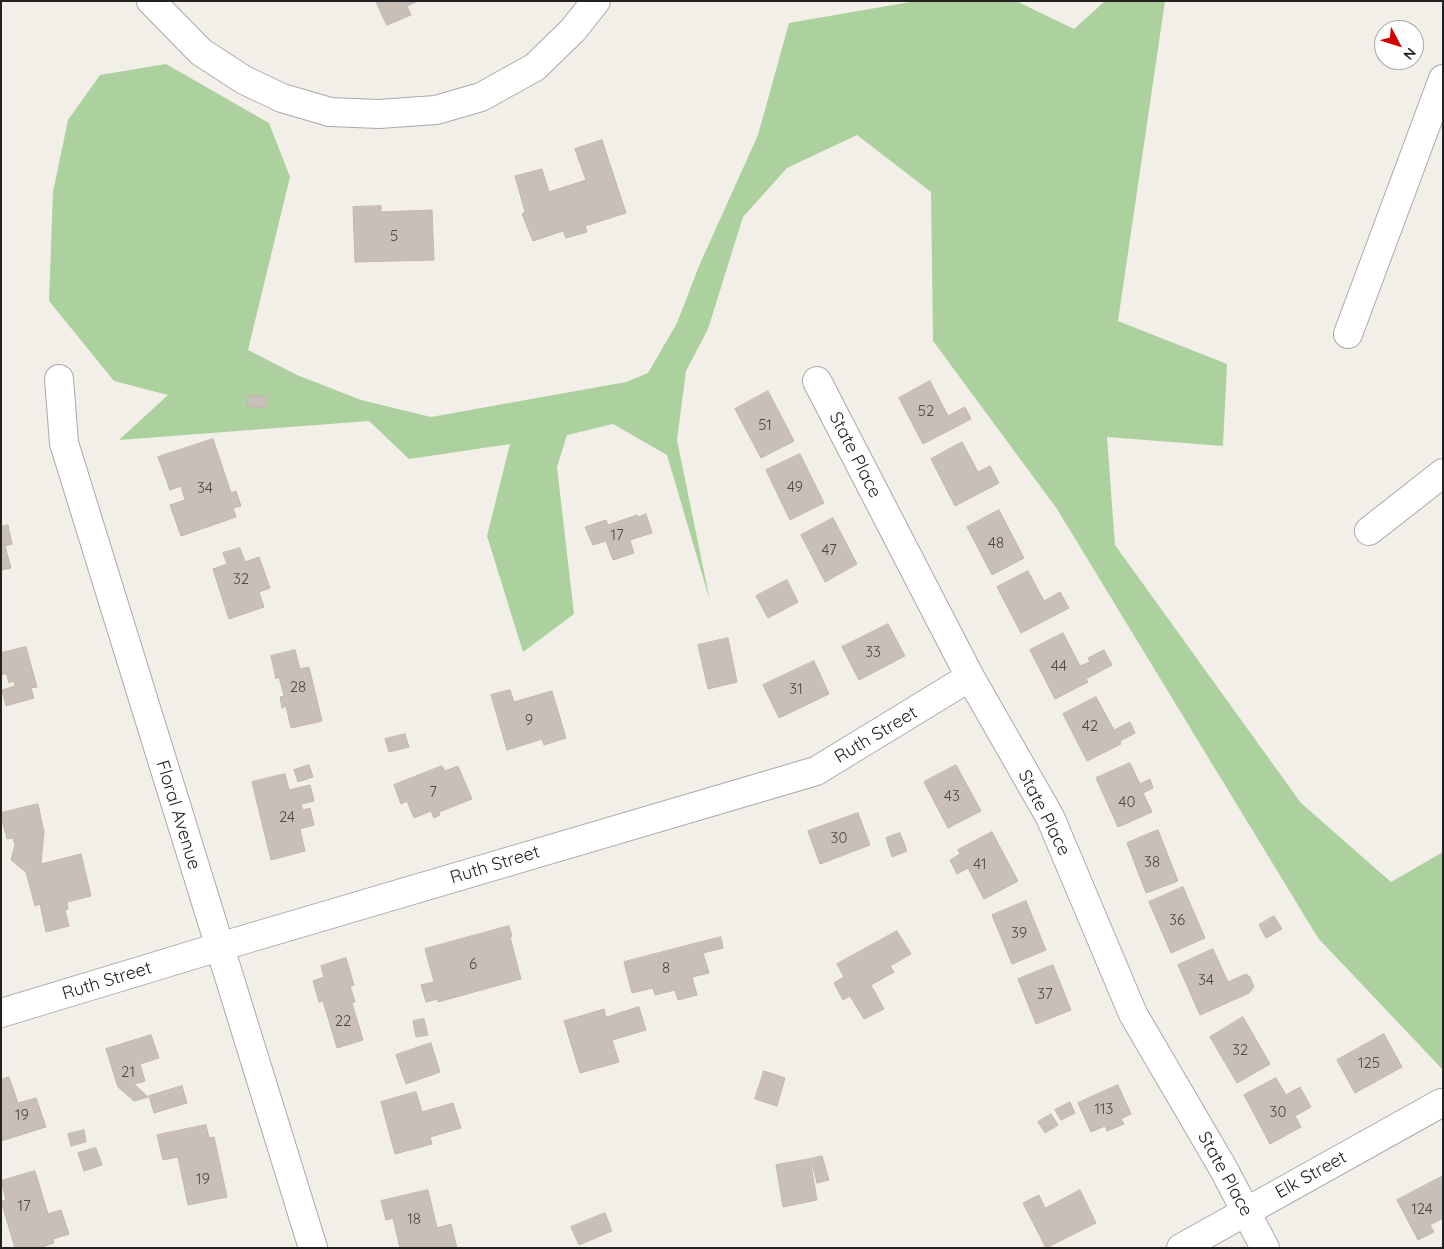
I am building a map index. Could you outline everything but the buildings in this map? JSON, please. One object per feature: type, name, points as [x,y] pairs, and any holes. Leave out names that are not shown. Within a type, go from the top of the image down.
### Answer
[{"type":"street","points":[[151,1],[201,52],[244,80],[282,98],[330,112],[380,114],[436,110],[482,97],[535,66],[573,30],[596,1]]},
{"type":"street","points":[[1348,334],[1443,79]]},
{"type":"street","name":"Floral Avenue","points":[[59,379],[64,443],[313,1248]]},
{"type":"street","name":"State Place","points":[[817,381],[970,677],[1050,817],[1133,1014],[1223,1168],[1265,1248]]},
{"type":"street","points":[[1368,531],[1443,473]]},
{"type":"street","name":"Ruth Street","points":[[1,1013],[816,771],[970,677]]},
{"type":"street","name":"Elk Street","points":[[1181,1248],[1441,1103]]},
{"type":"green space","points":[[916,1],[1016,1],[1074,29],[1105,1],[1165,1],[1118,321],[1227,364],[1223,446],[1107,437],[1115,545],[1301,803],[1391,882],[1443,852],[1443,1070],[1318,938],[1057,509],[933,341],[931,192],[857,135],[787,168],[743,217],[708,329],[686,371],[677,440],[710,601],[667,455],[613,424],[567,435],[557,467],[574,614],[523,652],[487,536],[510,444],[409,459],[369,421],[119,440],[168,395],[114,381],[49,301],[53,192],[68,120],[100,75],[166,64],[269,123],[290,177],[248,350],[297,375],[361,400],[431,417],[626,382],[648,373],[677,323],[699,266],[758,135],[789,23]]}]
